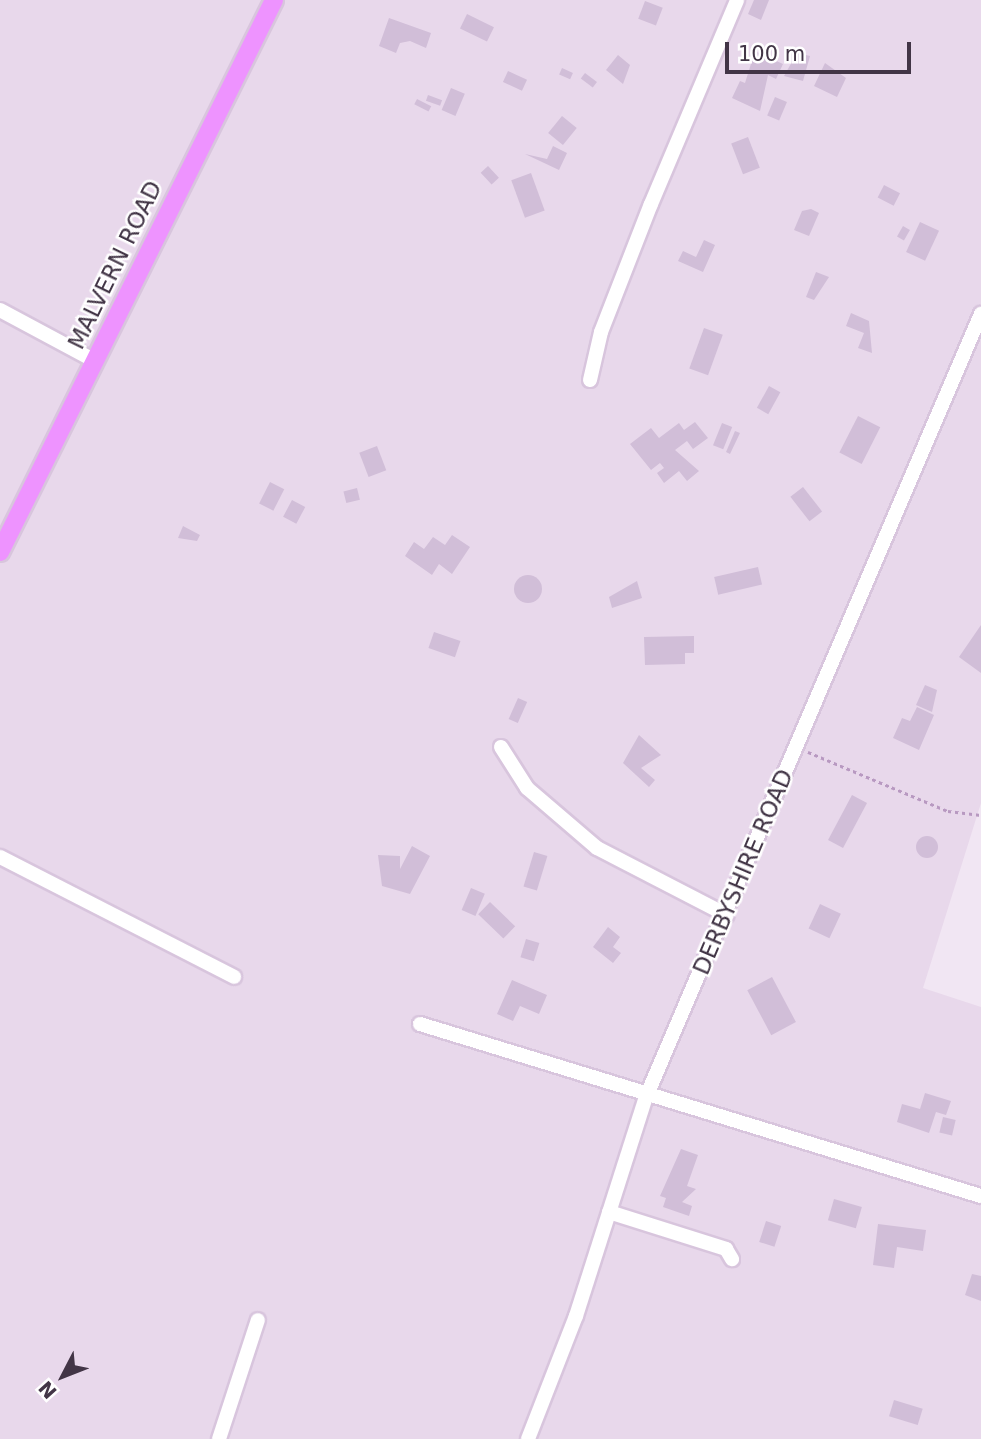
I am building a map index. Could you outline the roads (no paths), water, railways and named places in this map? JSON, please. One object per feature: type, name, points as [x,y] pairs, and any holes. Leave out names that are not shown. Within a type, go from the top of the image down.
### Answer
[{"type":"main road","name":"MALVERN ROAD","points":[[0,552],[274,0]]},
{"type":"street","points":[[590,380],[626,268],[737,0]]},
{"type":"street","points":[[0,310],[94,361]]},
{"type":"street","name":"DERBYSHIRE ROAD","points":[[528,1439],[609,1212],[646,1097],[727,915],[981,314]]},
{"type":"street","points":[[500,747],[527,788],[597,848],[727,915]]},
{"type":"street","points":[[0,856],[234,977]]},
{"type":"street","points":[[420,1024],[646,1097],[981,1196]]},
{"type":"street","points":[[609,1212],[726,1250],[732,1259]]},
{"type":"street","points":[[219,1439],[258,1320]]}]
